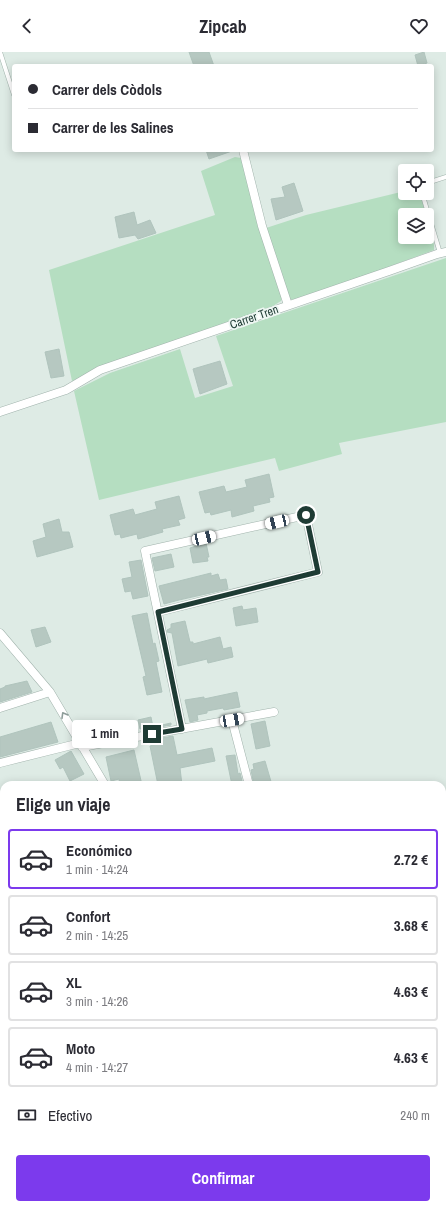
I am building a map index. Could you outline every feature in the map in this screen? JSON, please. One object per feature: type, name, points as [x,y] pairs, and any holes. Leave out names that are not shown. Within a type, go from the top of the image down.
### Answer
[{"type":"street","points":[[244,152],[262,226],[288,305]]},
{"type":"street","name":"Carrer Tren","points":[[0,412],[66,390],[100,370],[443,253]]},
{"type":"street","points":[[158,612],[318,572],[306,515],[145,551],[182,729]]},
{"type":"street","points":[[0,633],[50,692],[103,781]]},
{"type":"street","points":[[0,708],[50,692]]},
{"type":"street","points":[[0,763],[81,745],[182,729],[274,712]]},
{"type":"street","points":[[232,720],[248,781]]},
{"type":"lane","points":[[0,52],[12,89]]},
{"type":"lane","points":[[434,181],[446,177]]},
{"type":"lane","points":[[424,200],[443,253]]},
{"type":"green space","points":[[235,157],[241,158],[282,295],[281,301],[273,306],[105,366],[72,381],[49,270],[215,215],[201,171]]},
{"type":"green space","points":[[398,193],[398,200],[422,200],[424,208],[398,208],[398,244],[434,244],[434,250],[307,297],[290,300],[266,228],[306,215]]},
{"type":"green space","points":[[446,258],[446,422],[339,443],[342,454],[279,471],[275,458],[99,500],[74,391],[110,373],[180,349],[195,398],[233,386],[216,336]]},
{"type":"building","points":[[189,52],[209,52],[213,64],[193,64]]},
{"type":"building","points":[[424,52],[427,63],[417,64],[415,55]]},
{"type":"building","points":[[207,152],[229,152],[209,159]]},
{"type":"building","points":[[294,183],[303,211],[276,220],[271,199],[285,197],[282,187]]},
{"type":"building","points":[[134,212],[137,225],[150,220],[156,233],[138,239],[135,235],[119,238],[115,217]]},
{"type":"building","points":[[59,349],[64,376],[51,378],[45,352]]},
{"type":"building","points":[[220,361],[227,384],[200,394],[193,369]]},
{"type":"building","points":[[269,474],[274,497],[269,498],[270,502],[253,506],[254,511],[232,517],[231,510],[211,515],[210,512],[205,513],[199,492],[224,486],[226,492],[247,487],[245,480]]},
{"type":"building","points":[[179,496],[185,518],[178,520],[180,525],[162,529],[163,532],[138,539],[137,534],[121,538],[120,534],[115,535],[110,515],[133,509],[135,515],[157,509],[155,502]]},
{"type":"building","points":[[59,519],[62,532],[69,532],[73,547],[37,557],[33,541],[46,537],[43,524]]},
{"type":"building","points":[[206,543],[209,557],[207,557],[208,561],[193,563],[190,548]]},
{"type":"building","points":[[171,554],[174,567],[155,571],[152,558]]},
{"type":"building","points":[[141,560],[148,596],[133,599],[131,591],[125,592],[122,579],[132,577],[129,562]]},
{"type":"building","points":[[211,573],[211,576],[218,574],[220,580],[226,579],[228,589],[164,604],[159,586]]},
{"type":"building","points":[[242,606],[243,610],[256,608],[258,622],[236,626],[233,608]]},
{"type":"building","points":[[147,613],[153,644],[155,643],[159,661],[156,662],[162,692],[147,695],[143,677],[146,676],[132,616]]},
{"type":"building","points":[[185,621],[190,642],[193,642],[193,644],[220,637],[223,649],[231,647],[233,657],[208,663],[207,659],[178,666],[172,633],[167,632],[167,630],[171,628],[171,624]]},
{"type":"building","points":[[45,627],[51,642],[36,647],[31,630]]},
{"type":"building","points":[[27,681],[32,692],[0,702],[0,689],[5,686]]},
{"type":"building","points":[[237,692],[240,707],[207,711],[207,713],[197,715],[198,720],[190,722],[185,700],[204,697],[204,699]]},
{"type":"building","points":[[151,717],[153,727],[140,729],[138,720]]},
{"type":"building","points":[[265,721],[270,746],[256,749],[251,724]]},
{"type":"building","points":[[51,722],[58,742],[0,757],[0,737]]},
{"type":"building","points":[[171,723],[171,725],[153,727]]},
{"type":"building","points":[[173,736],[177,755],[212,748],[215,761],[180,768],[182,781],[157,781],[150,746],[157,744],[156,739]]},
{"type":"building","points":[[134,750],[141,781],[119,781],[119,779],[111,781],[106,757]]},
{"type":"building","points":[[71,751],[84,774],[70,781],[63,767],[60,769],[55,760]]},
{"type":"building","points":[[235,755],[238,774],[240,773],[242,781],[231,781],[226,756]]},
{"type":"building","points":[[265,761],[271,781],[253,781],[251,770],[254,769],[253,764]]},
{"type":"route","points":[[152,734],[182,729],[158,612],[318,572],[306,515]]}]
